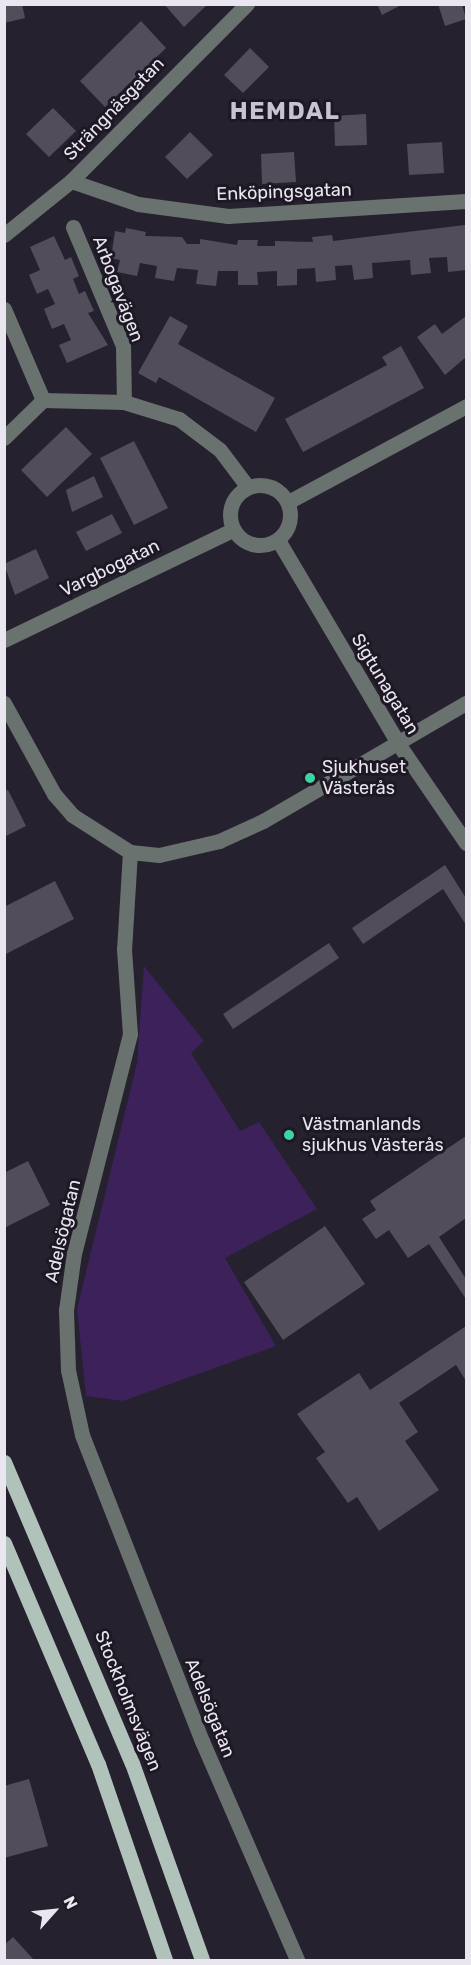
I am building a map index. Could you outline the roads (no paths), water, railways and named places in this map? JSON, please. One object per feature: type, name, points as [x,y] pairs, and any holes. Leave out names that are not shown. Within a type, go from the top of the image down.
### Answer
[{"type":"main road","name":"Stockholmsvägen","points":[[4,1462],[132,1763],[202,1960]]},
{"type":"main road","points":[[4,1543],[98,1764],[165,1960]]},
{"type":"street","name":"Strängnäsgatan","points":[[4,235],[71,182],[247,4]]},
{"type":"street","name":"Enköpingsgatan","points":[[71,182],[138,204],[228,216],[466,201]]},
{"type":"street","name":"Arbogavägen","points":[[74,227],[123,346],[124,402]]},
{"type":"street","points":[[4,309],[43,400]]},
{"type":"street","points":[[4,438],[43,400],[124,402],[179,419],[202,433],[247,486]]},
{"type":"street","points":[[288,502],[466,406]]},
{"type":"street","points":[[262,483],[288,502],[289,526],[278,540],[257,546],[233,530],[230,507],[247,486],[262,483]]},
{"type":"street","name":"Vargbogatan","points":[[4,640],[233,530]]},
{"type":"street","name":"Sigtunagatan","points":[[278,540],[399,745],[466,843]]},
{"type":"street","points":[[4,703],[60,801],[89,831],[130,852],[184,852],[219,841],[399,745],[466,703]]},
{"type":"street","name":"Adelsögatan","points":[[130,852],[124,949],[130,1034],[74,1252],[66,1310],[68,1370],[86,1446],[207,1752],[297,1960]]},
{"type":"place","name":"Sjukhuset Västerås","points":[[310,778]]},
{"type":"place","name":"Västmanlands sjukhus Västerås","points":[[289,1135]]},
{"type":"district","name":"HEMDAL","points":[[285,112]]}]
